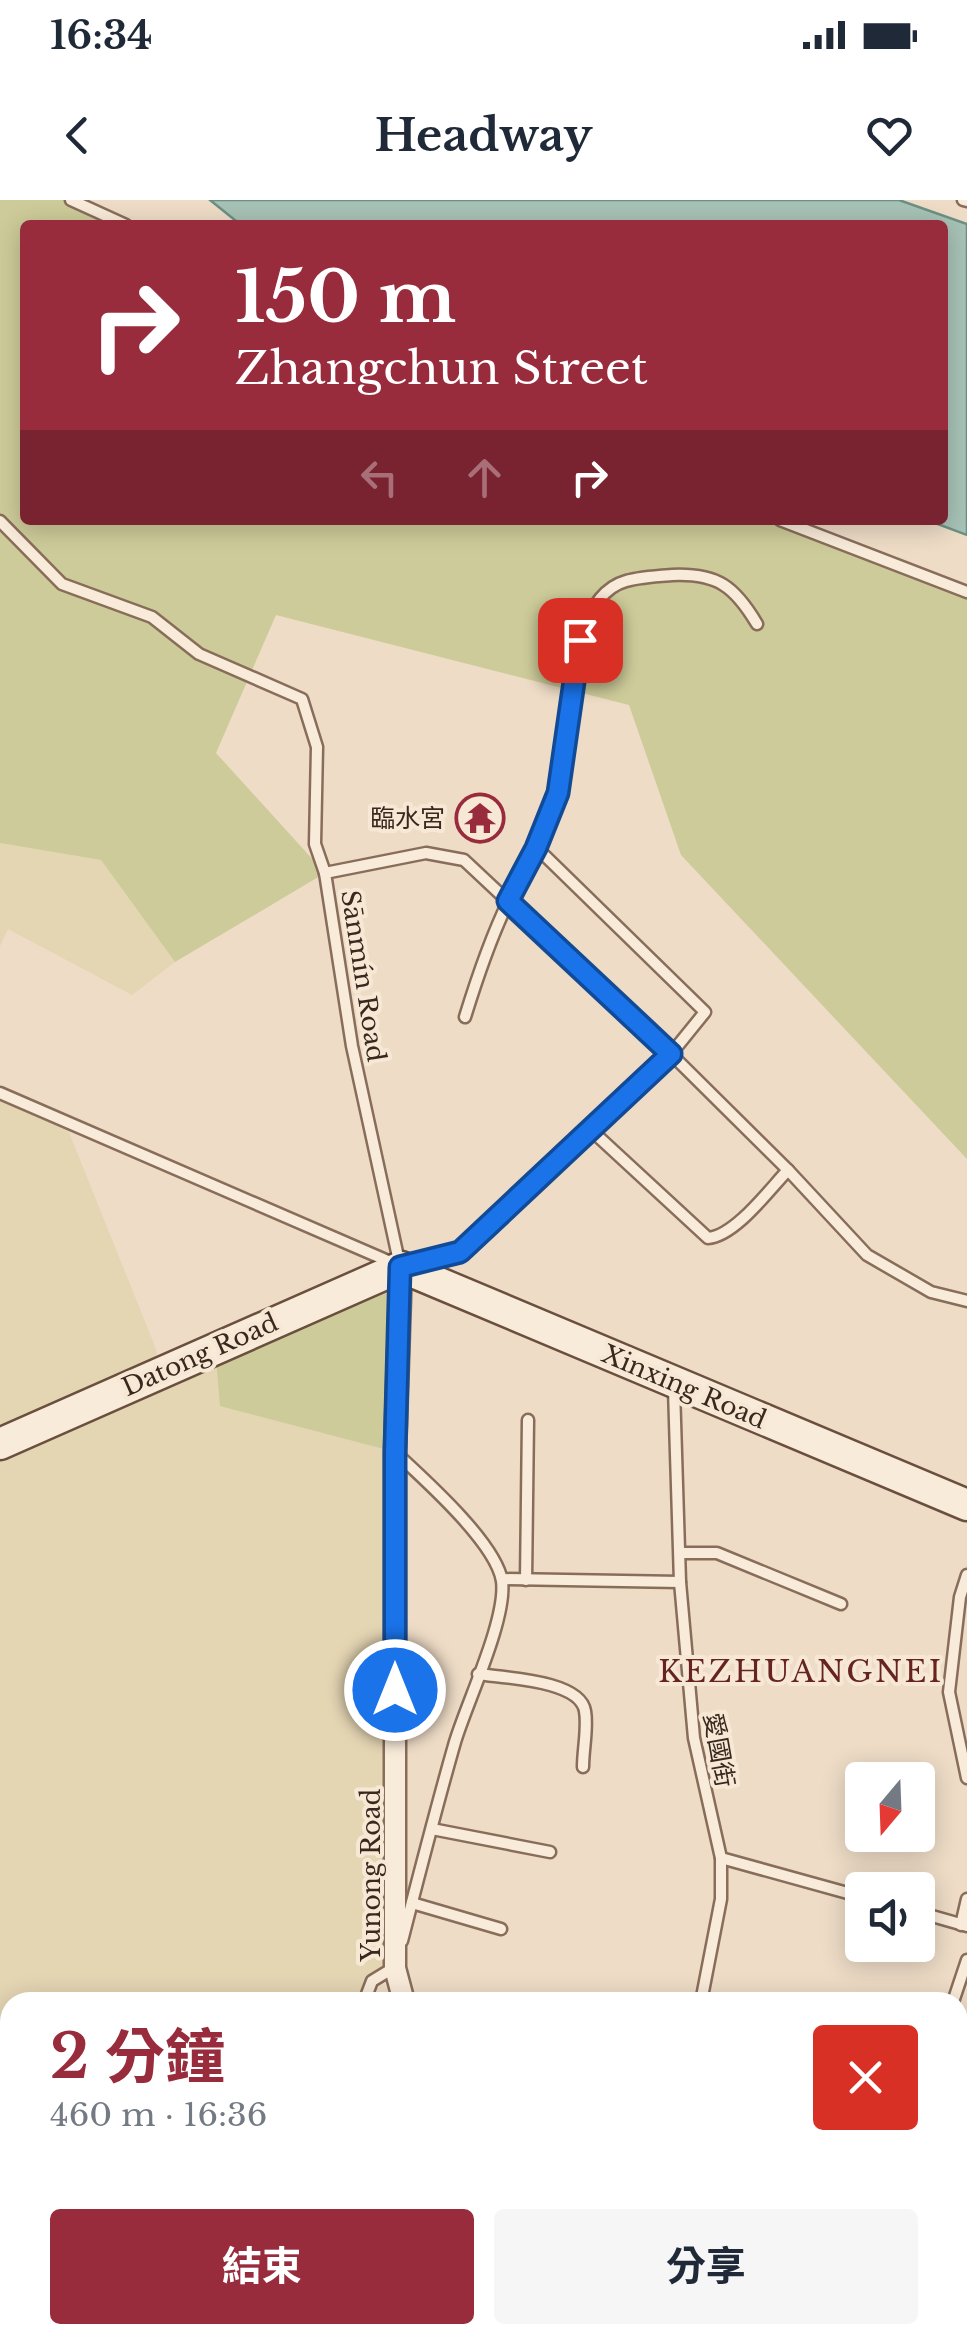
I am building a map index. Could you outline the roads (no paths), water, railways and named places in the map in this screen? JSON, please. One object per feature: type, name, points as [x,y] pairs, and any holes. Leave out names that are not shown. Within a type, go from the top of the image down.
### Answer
[{"type":"street","name":"Xinxing Road","points":[[400,1267],[967,1506]]},
{"type":"street","name":"Datong Road","points":[[0,1444],[400,1267]]},
{"type":"street","name":"Yunong Road","points":[[400,1267],[395,1452],[395,1968],[401,1992]]},
{"type":"lane","points":[[71,200],[115,220]]},
{"type":"lane","points":[[0,521],[62,584],[152,617],[199,654],[302,699],[317,747],[315,844],[326,873]]},
{"type":"lane","points":[[793,525],[967,592]]},
{"type":"lane","points":[[465,1017],[481,965],[558,793],[580,640],[592,606],[622,582],[675,575],[726,583],[758,624]]},
{"type":"lane","points":[[0,1093],[400,1267],[460,1252],[671,1054],[706,1012],[536,848]]},
{"type":"lane","name":"Sānmín Road","points":[[400,1267],[352,1046],[326,873],[426,853],[464,860],[671,1054],[867,1255],[931,1292],[967,1301]]},
{"type":"lane","points":[[591,1130],[708,1238],[720,1237],[733,1227],[788,1170]]},
{"type":"lane","name":"愛國街","points":[[674,1383],[680,1582],[694,1738],[721,1858],[721,1900],[703,1992]]},
{"type":"lane","points":[[526,1580],[528,1420]]},
{"type":"lane","points":[[368,1992],[372,1981],[395,1968],[456,1740],[500,1606],[502,1579],[479,1538],[458,1512],[395,1452]]},
{"type":"lane","points":[[680,1552],[718,1553],[841,1604]]},
{"type":"lane","points":[[967,1575],[960,1597],[949,1692],[967,1778]]},
{"type":"lane","points":[[502,1579],[680,1582]]},
{"type":"lane","points":[[478,1674],[568,1689],[580,1698],[586,1711],[582,1766]]},
{"type":"lane","points":[[432,1828],[550,1852]]},
{"type":"lane","points":[[721,1858],[845,1892]]},
{"type":"lane","points":[[935,1917],[964,1925],[967,1899]]},
{"type":"lane","points":[[412,1903],[501,1929]]},
{"type":"lane","points":[[956,1992],[967,1960]]},
{"type":"place","name":"臨水宮","points":[[480,818]]},
{"type":"district","name":"KEZHUANGNEI","points":[[801,1671]]}]
